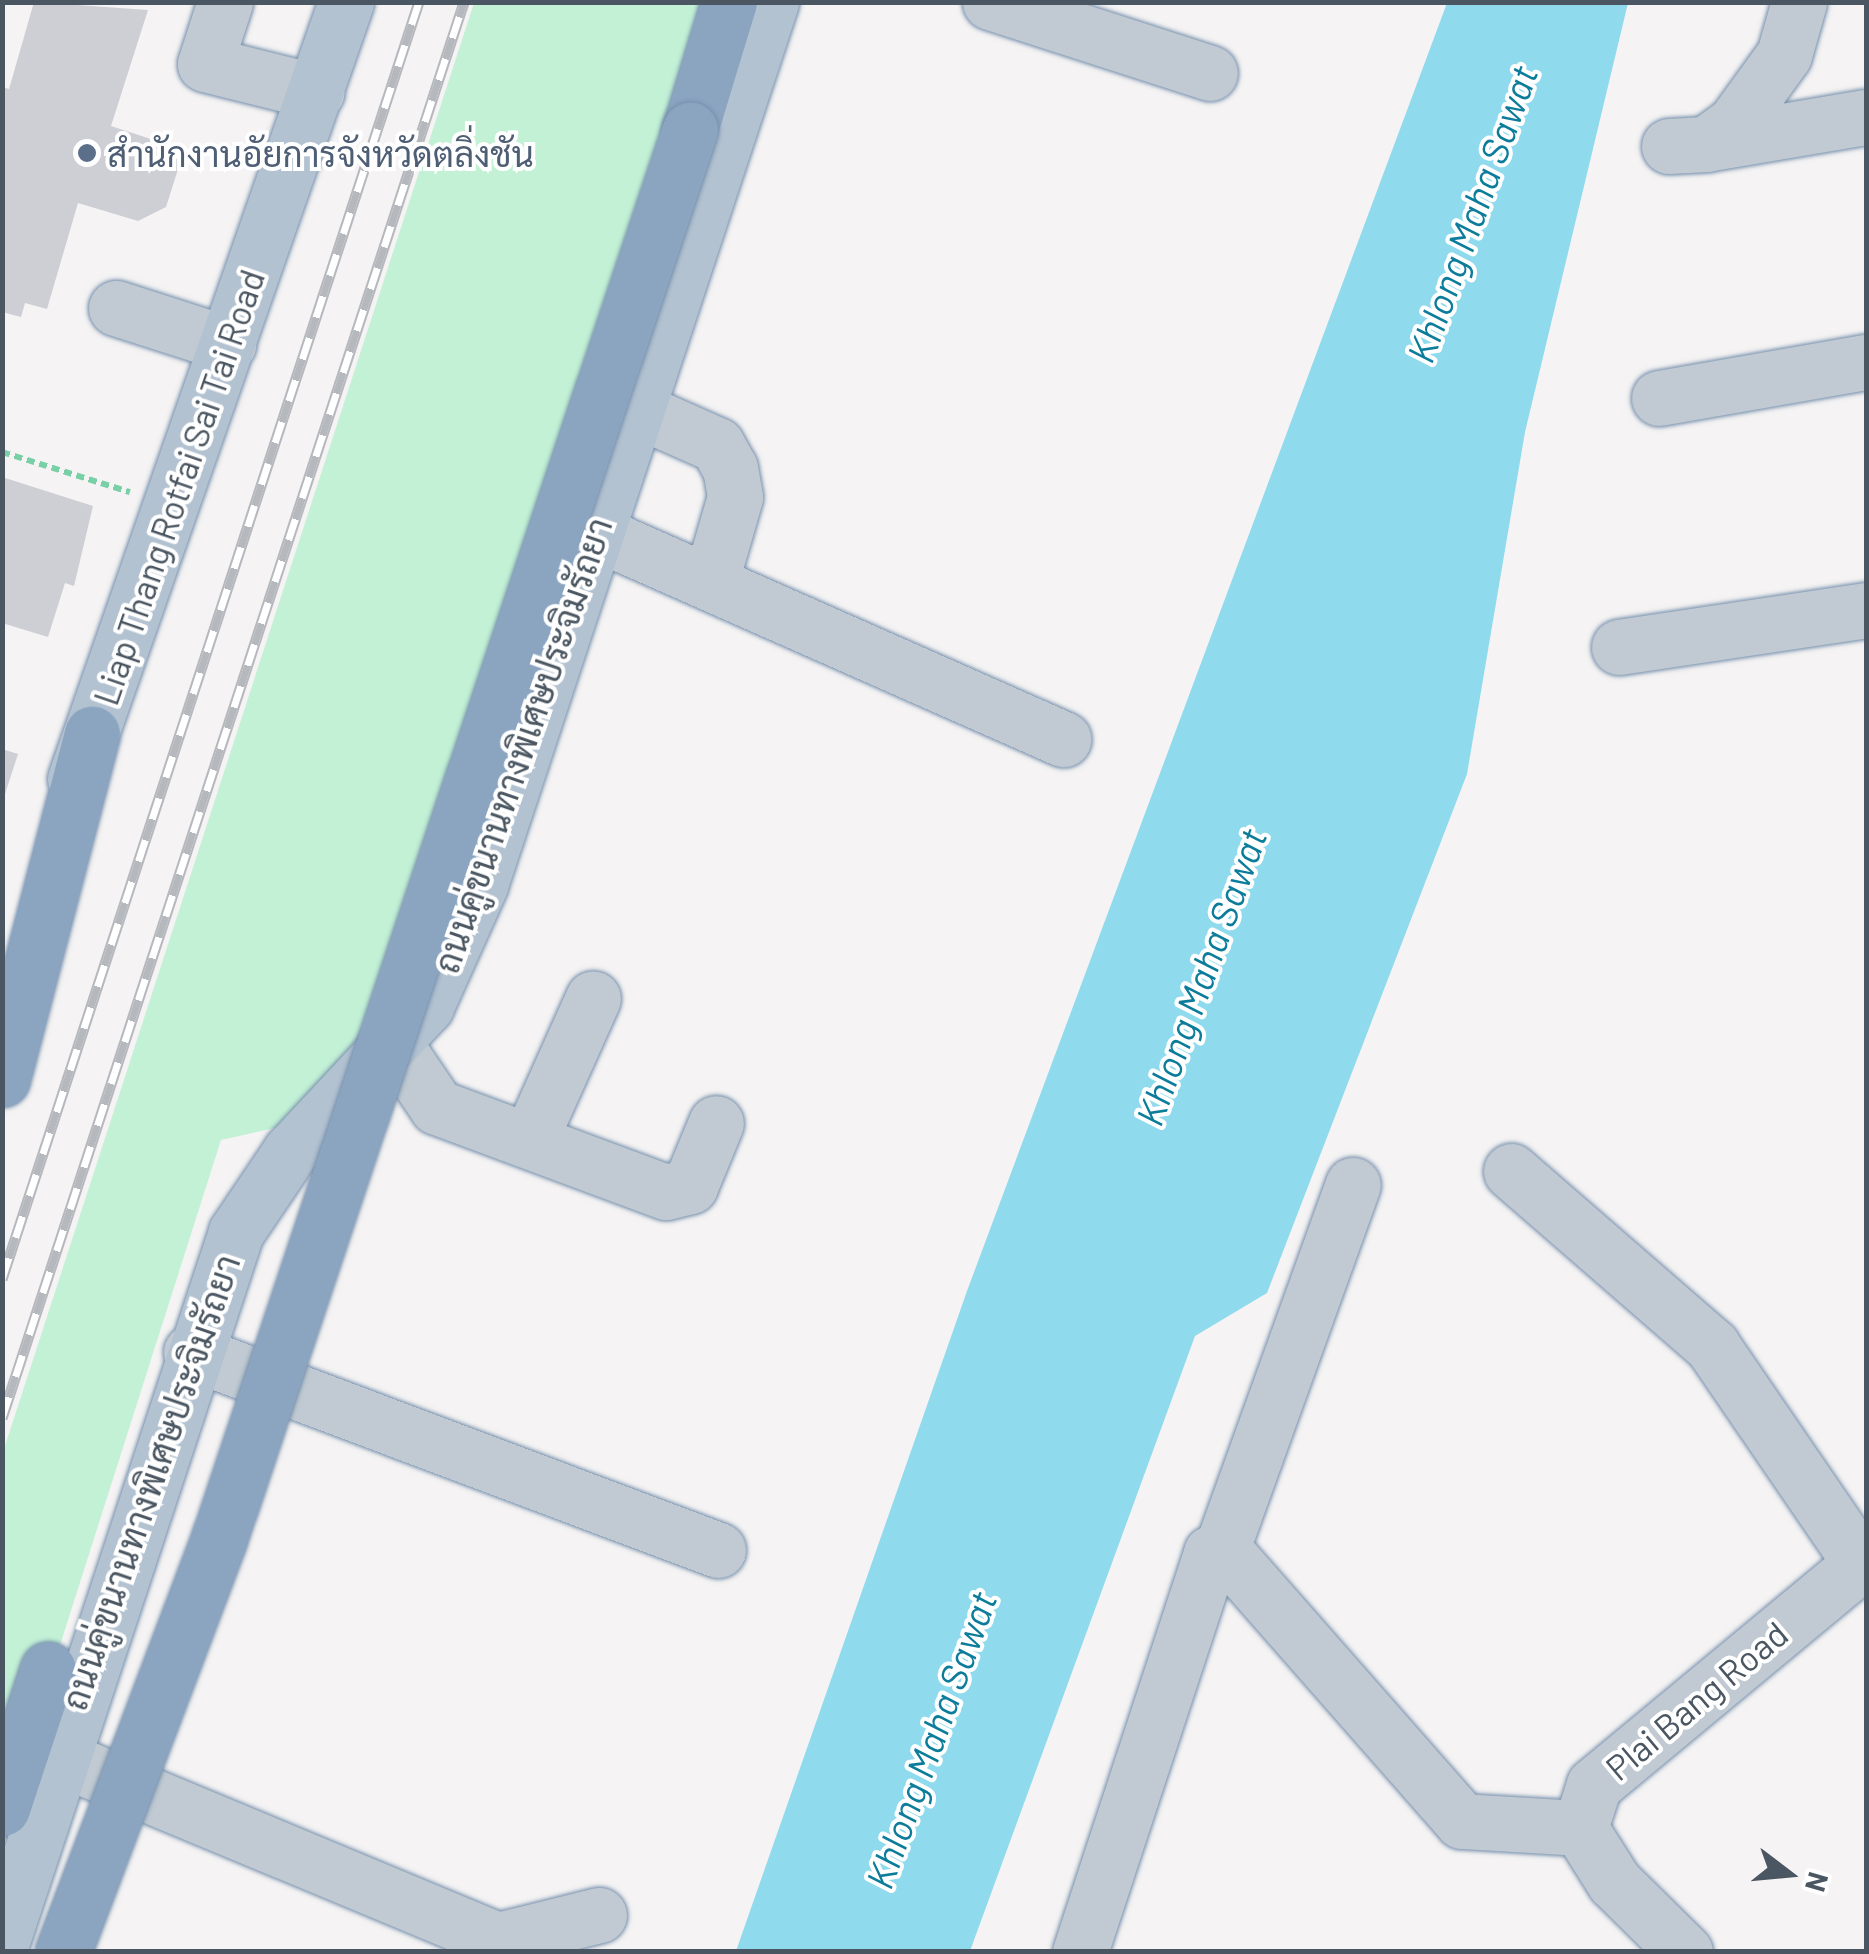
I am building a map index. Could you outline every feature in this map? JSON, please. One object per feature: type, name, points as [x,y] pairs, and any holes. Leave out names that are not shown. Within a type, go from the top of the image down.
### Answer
[{"type":"highway","points":[[63,1952],[219,1539],[690,130],[728,2]]},
{"type":"highway","points":[[2,1079],[92,734]]},
{"type":"highway","points":[[2,1808],[48,1669]]},
{"type":"main road","name":"Liap Thang Rotfai Sai Tai Road","points":[[2,969],[92,734],[346,2]]},
{"type":"main road","name":"ถนนคู่ขนานทางพิเศษประจิมรัถยา","points":[[18,1942],[58,1756],[191,1352],[256,1195],[397,1048],[450,962],[480,886],[770,2]]},
{"type":"street","points":[[225,2],[206,64],[317,92]]},
{"type":"street","points":[[1798,2],[1784,56],[1734,124],[1687,145],[1866,116]]},
{"type":"street","points":[[996,3],[1210,73]]},
{"type":"street","points":[[116,308],[228,344]]},
{"type":"street","points":[[1659,398],[1866,362]]},
{"type":"street","points":[[638,410],[717,445],[730,468],[735,497],[711,580]]},
{"type":"street","points":[[597,533],[711,580],[1063,739]]},
{"type":"street","points":[[1619,647],[1866,610]]},
{"type":"street","points":[[530,1139],[593,998]]},
{"type":"street","points":[[397,1048],[438,1107],[666,1192],[690,1186],[716,1123]]},
{"type":"street","points":[[1511,1172],[1712,1346],[1864,1561]]},
{"type":"street","points":[[1080,1952],[1211,1553],[1222,1548],[1354,1185]]},
{"type":"street","points":[[191,1352],[718,1550]]},
{"type":"street","points":[[1222,1548],[1462,1821],[1580,1828],[1614,1882],[1685,1952]]},
{"type":"street","name":"Plai Bang Road","points":[[1580,1828],[1594,1785],[1864,1561]]},
{"type":"street","points":[[58,1756],[498,1940],[599,1915]]},
{"type":"path","points":[[2,452],[171,506]]},
{"type":"green space","points":[[474,3],[704,3],[420,976],[279,1127],[221,1140],[3,1824],[3,1452]]},
{"type":"water","name":"Khlong Maha Sawat","points":[[1447,3],[1628,3],[1525,432],[1467,774],[1267,1293],[1195,1336],[970,1951],[736,1951],[967,1291]]},
{"type":"building","name":"สํานักงานอัยการจังหวัดตลิ่งชัน","points":[[34,2],[148,10],[111,126],[163,143],[180,163],[166,207],[138,221],[78,203],[47,309],[25,303],[21,317],[2,312],[2,87],[9,89]]},
{"type":"building","points":[[2,477],[93,506],[74,586],[65,583],[48,637],[2,623]]},
{"type":"building","points":[[2,749],[18,754],[3,800],[2,800]]},
{"type":"railway","points":[[2,1279],[419,2]]},
{"type":"railway","points":[[2,1418],[464,2]]},
{"type":"place","name":"สํานักงานอัยการจังหวัดตลิ่งชัน","points":[[87,153]]}]
